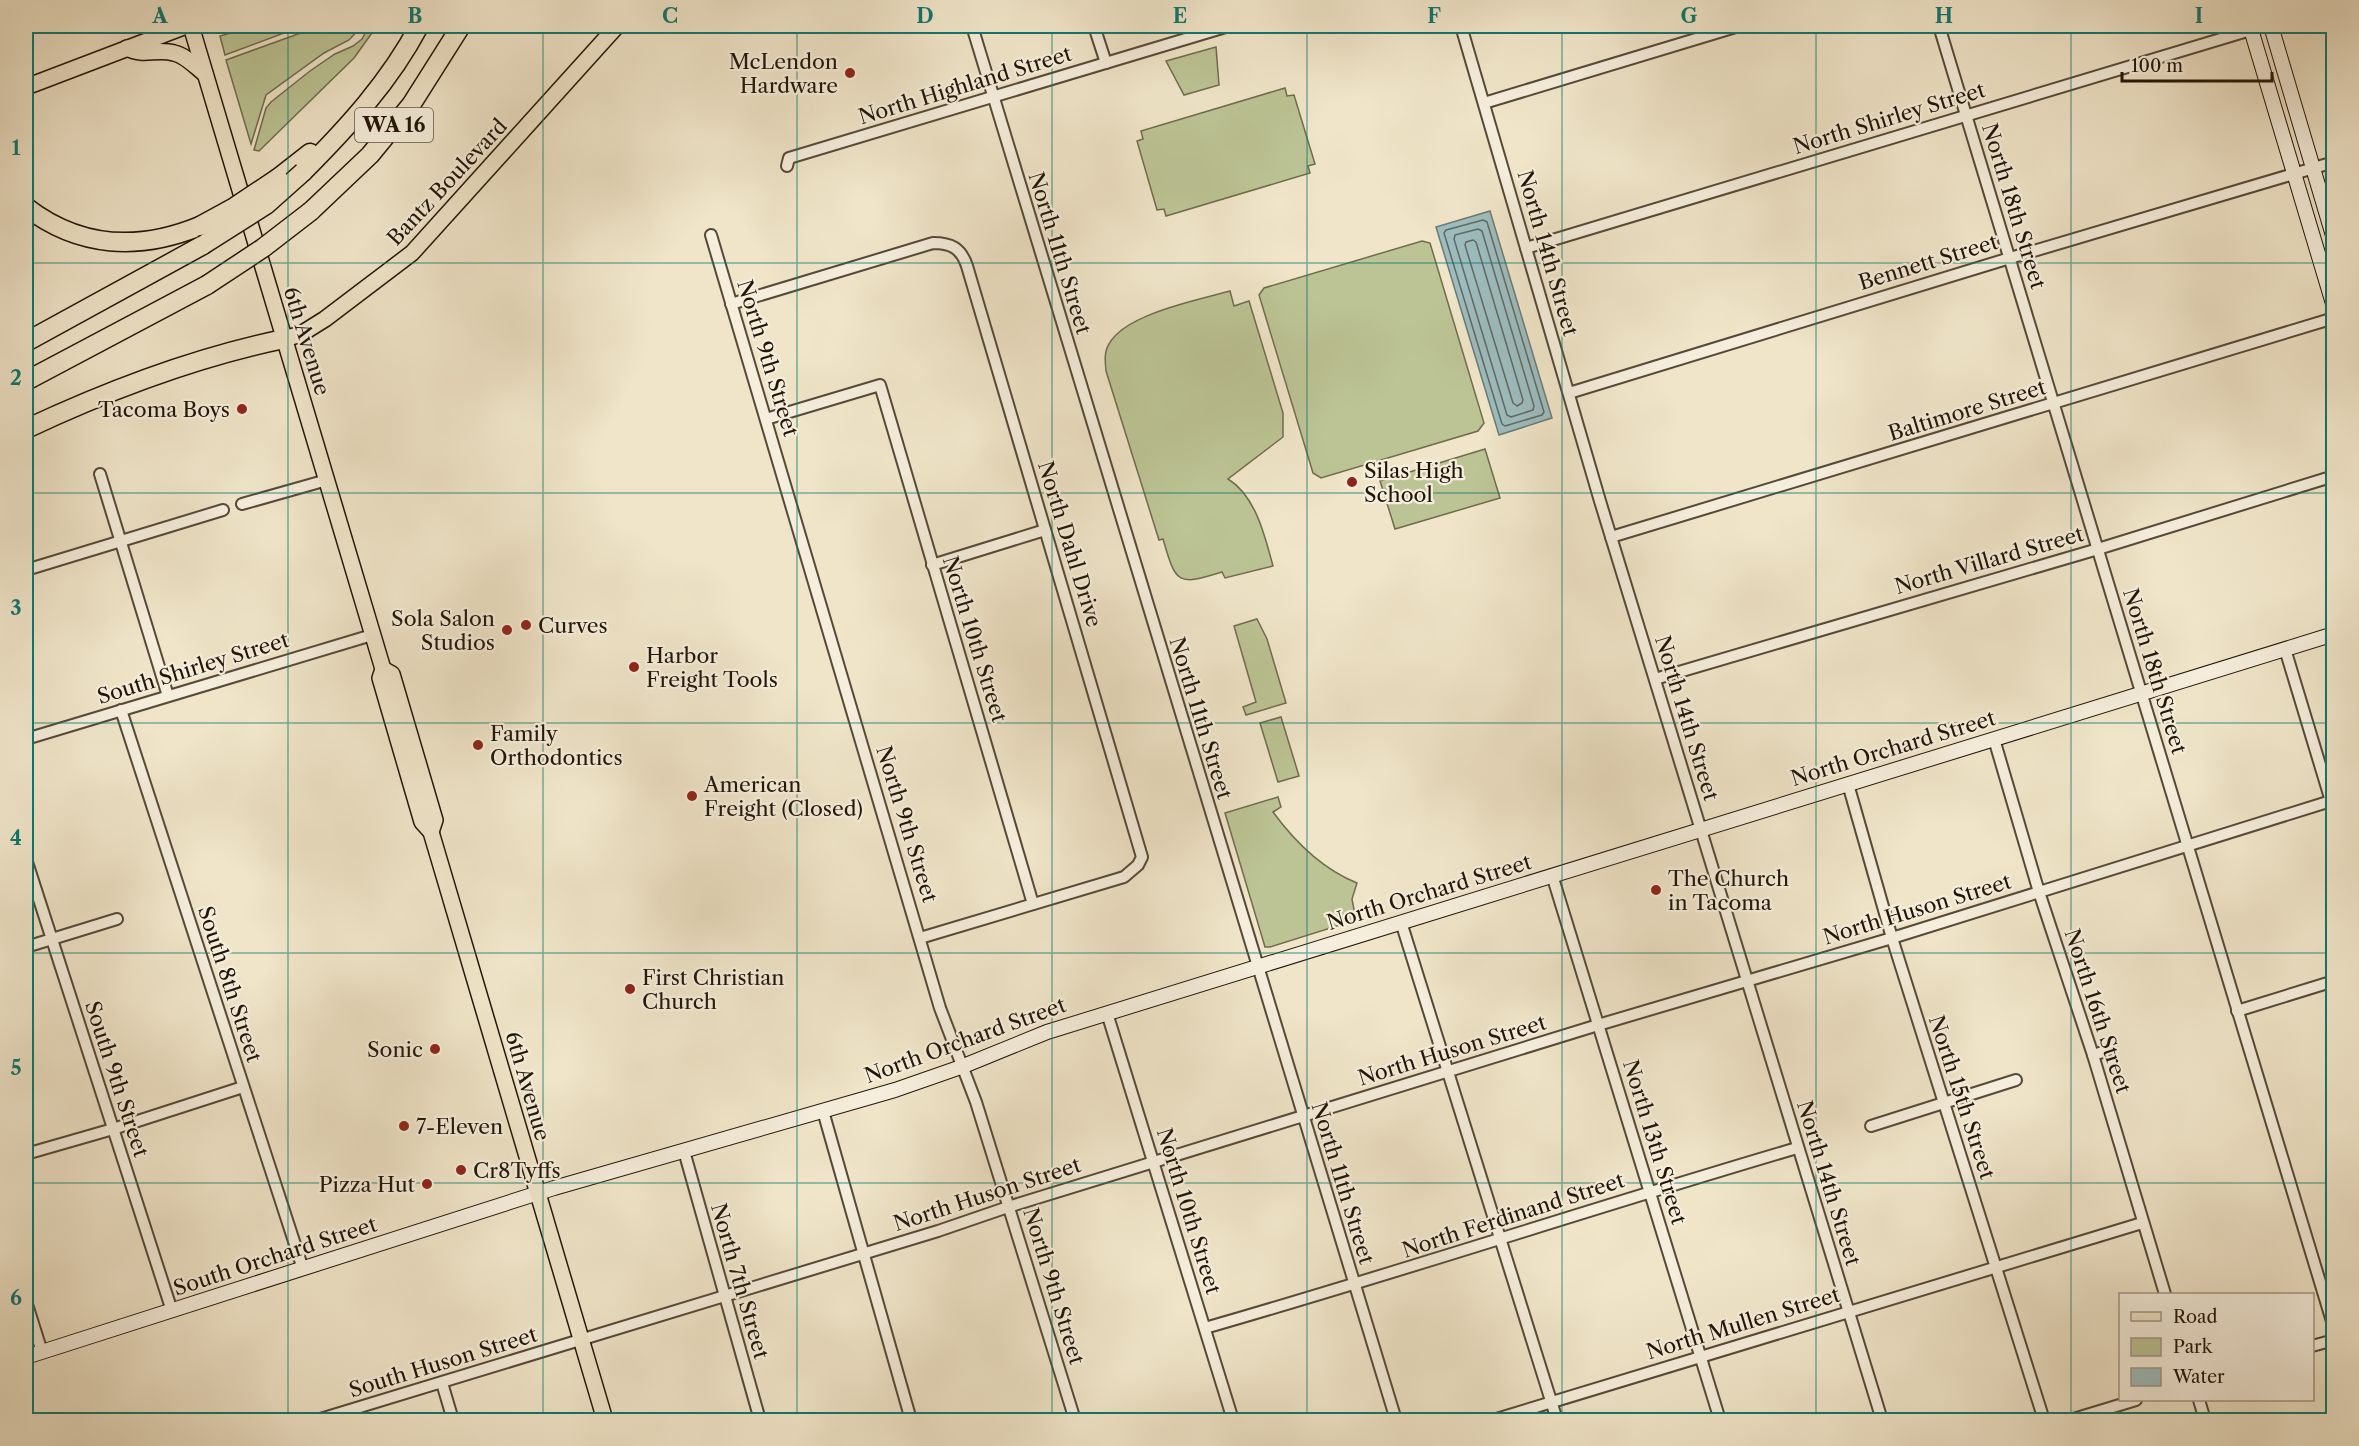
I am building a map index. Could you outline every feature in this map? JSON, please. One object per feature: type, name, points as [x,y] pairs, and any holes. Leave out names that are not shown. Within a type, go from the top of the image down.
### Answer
[{"type":"highway","name":"WA 16","points":[[26,381],[207,285],[263,248],[311,211],[370,155],[411,105],[460,26]]},
{"type":"highway","name":"WA 16","points":[[26,342],[204,245],[266,205],[303,172],[352,121],[380,86],[418,28]]},
{"type":"highway","points":[[26,207],[59,229],[97,240],[115,242],[155,240],[200,226],[232,208],[278,178],[352,121]]},
{"type":"highway","points":[[26,429],[135,382],[284,339]]},
{"type":"main road","points":[[26,87],[186,26]]},
{"type":"main road","name":"6th Avenue","points":[[191,26],[372,635],[383,669],[392,674],[421,771],[435,820],[431,832],[605,1420]]},
{"type":"main road","name":"Bantz Boulevard","points":[[284,339],[301,334],[325,319],[412,253],[617,26]]},
{"type":"main road","points":[[127,48],[135,53],[163,51],[176,53],[205,74]]},
{"type":"street","name":"North 11th Street","points":[[972,26],[1353,1286],[1396,1420]]},
{"type":"street","points":[[1094,26],[1106,63]]},
{"type":"street","name":"North Highland Street","points":[[787,166],[789,158],[993,98],[1215,28],[1229,26]]},
{"type":"street","name":"North 14th Street","points":[[1461,26],[1611,537],[1882,1420]]},
{"type":"street","points":[[1484,103],[1739,26]]},
{"type":"street","name":"North 18th Street","points":[[1939,26],[2334,1328]]},
{"type":"street","points":[[2271,26],[2334,239]]},
{"type":"street","points":[[2255,27],[2294,174],[2334,307]]},
{"type":"street","name":"North Shirley Street","points":[[1526,248],[2255,27]]},
{"type":"street","name":"Bennett Street","points":[[1569,393],[2334,162]]},
{"type":"street","name":"North 9th Street","points":[[711,235],[940,1008],[976,1102],[1075,1420]]},
{"type":"street","name":"North Dahl Drive","points":[[731,304],[924,246],[945,243],[953,246],[959,250],[968,266],[1142,857],[1138,866],[1124,877],[1033,904]]},
{"type":"street","name":"Baltimore Street","points":[[1611,537],[2334,318]]},
{"type":"street","name":"North 10th Street","points":[[766,419],[880,385],[1033,904]]},
{"type":"street","points":[[100,474],[168,696]]},
{"type":"street","name":"North Villard Street","points":[[1655,680],[2098,549],[2334,476]]},
{"type":"street","points":[[242,504],[327,480]]},
{"type":"street","points":[[26,570],[223,510]]},
{"type":"street","points":[[932,565],[1045,530]]},
{"type":"street","name":"North Orchard Street","points":[[538,1193],[823,1111],[961,1067],[1028,1039],[1107,1013],[2334,634]]},
{"type":"street","name":"South Shirley Street","points":[[26,739],[372,635]]},
{"type":"street","points":[[2285,649],[2332,804]]},
{"type":"street","name":"South 8th Street","points":[[121,710],[303,1269]]},
{"type":"street","name":"North 16th Street","points":[[1994,739],[2039,892],[2093,1056],[2165,1293]]},
{"type":"street","name":"North 15th Street","points":[[1848,784],[1892,938],[2044,1420]]},
{"type":"street","name":"North Huson Street","points":[[582,1340],[1598,1025],[1892,938],[2187,844],[2332,804]]},
{"type":"street","name":"South 9th Street","points":[[26,859],[172,1311]]},
{"type":"street","name":"North 13th Street","points":[[1552,876],[1720,1420]]},
{"type":"street","points":[[920,938],[1033,904]]},
{"type":"street","points":[[26,946],[117,919]]},
{"type":"street","points":[[1401,922],[1557,1420]]},
{"type":"street","points":[[2237,1011],[2334,981]]},
{"type":"street","name":"North 10th Street","points":[[1107,1013],[1233,1420]]},
{"type":"street","points":[[2093,1056],[2106,1051]]},
{"type":"street","points":[[1870,1126],[2016,1080]]},
{"type":"street","points":[[26,1154],[114,1129],[243,1087]]},
{"type":"street","points":[[823,1111],[911,1420]]},
{"type":"street","name":"North Ferdinand Street","points":[[1205,1328],[1353,1286],[1797,1148]]},
{"type":"street","name":"North 7th Street","points":[[684,1151],[723,1296],[760,1420]]},
{"type":"street","name":"South Orchard Street","points":[[26,1357],[538,1193]]},
{"type":"street","name":"North Mullen Street","points":[[1492,1420],[1552,1404],[1700,1356],[2142,1223]]},
{"type":"street","points":[[26,1301],[42,1352]]},
{"type":"street","name":"South Huson Street","points":[[317,1420],[582,1340]]},
{"type":"street","points":[[2314,1346],[2334,1340]]},
{"type":"street","points":[[442,1383],[453,1420]]},
{"type":"street","points":[[2070,1420],[2133,1401]]},
{"type":"street","points":[[2199,1401],[2205,1420]]},
{"type":"green space","points":[[255,26],[282,26],[284,33],[225,55],[220,36]]},
{"type":"green space","points":[[320,26],[362,26],[349,40],[324,53],[266,95],[251,144],[226,60]]},
{"type":"green space","points":[[369,26],[377,26],[354,58],[259,151],[254,150],[266,108],[271,102],[310,71],[335,54],[353,46],[362,39]]},
{"type":"green space","points":[[1216,47],[1219,85],[1184,95],[1166,61]]},
{"type":"green space","points":[[1285,88],[1287,96],[1294,95],[1315,164],[1308,166],[1310,173],[1166,216],[1164,209],[1157,210],[1137,141],[1143,139],[1141,131]]},
{"type":"green space","points":[[1422,241],[1430,243],[1484,423],[1478,431],[1321,478],[1313,473],[1259,295],[1264,288]]},
{"type":"green space","points":[[1230,291],[1234,306],[1249,301],[1283,413],[1283,437],[1228,479],[1238,486],[1252,506],[1263,530],[1273,566],[1225,578],[1222,572],[1187,580],[1180,578],[1176,573],[1171,565],[1163,539],[1159,540],[1106,371],[1106,353],[1107,347],[1117,333],[1146,316]]},
{"type":"green space","points":[[1485,449],[1500,498],[1395,529],[1380,481]]},
{"type":"green space","points":[[1257,619],[1267,639],[1286,703],[1246,715],[1243,707],[1256,702],[1234,626]]},
{"type":"green space","points":[[1281,717],[1299,776],[1278,782],[1260,723]]},
{"type":"green space","points":[[1278,797],[1281,807],[1273,812],[1290,834],[1310,854],[1332,870],[1357,883],[1352,899],[1356,920],[1265,947],[1225,813]]},
{"type":"water","points":[[1490,211],[1552,418],[1499,435],[1436,227]]},
{"type":"place","name":"McLendon Hardware","points":[[850,73]]},
{"type":"place","name":"Tacoma Boys","points":[[242,409]]},
{"type":"place","name":"Silas High School","points":[[1352,482]]},
{"type":"place","name":"Curves","points":[[526,625]]},
{"type":"place","name":"Sola Salon Studios","points":[[507,630]]},
{"type":"place","name":"Harbor Freight Tools","points":[[634,667]]},
{"type":"place","name":"Family Orthodontics","points":[[478,745]]},
{"type":"place","name":"American Freight (Closed)","points":[[692,796]]},
{"type":"place","name":"The Church in Tacoma","points":[[1656,890]]},
{"type":"place","name":"First Christian Church","points":[[630,989]]},
{"type":"place","name":"Sonic","points":[[435,1049]]},
{"type":"place","name":"7-Eleven","points":[[404,1126]]},
{"type":"place","name":"Cr8Tyffs","points":[[461,1170]]},
{"type":"place","name":"Pizza Hut","points":[[427,1184]]}]
